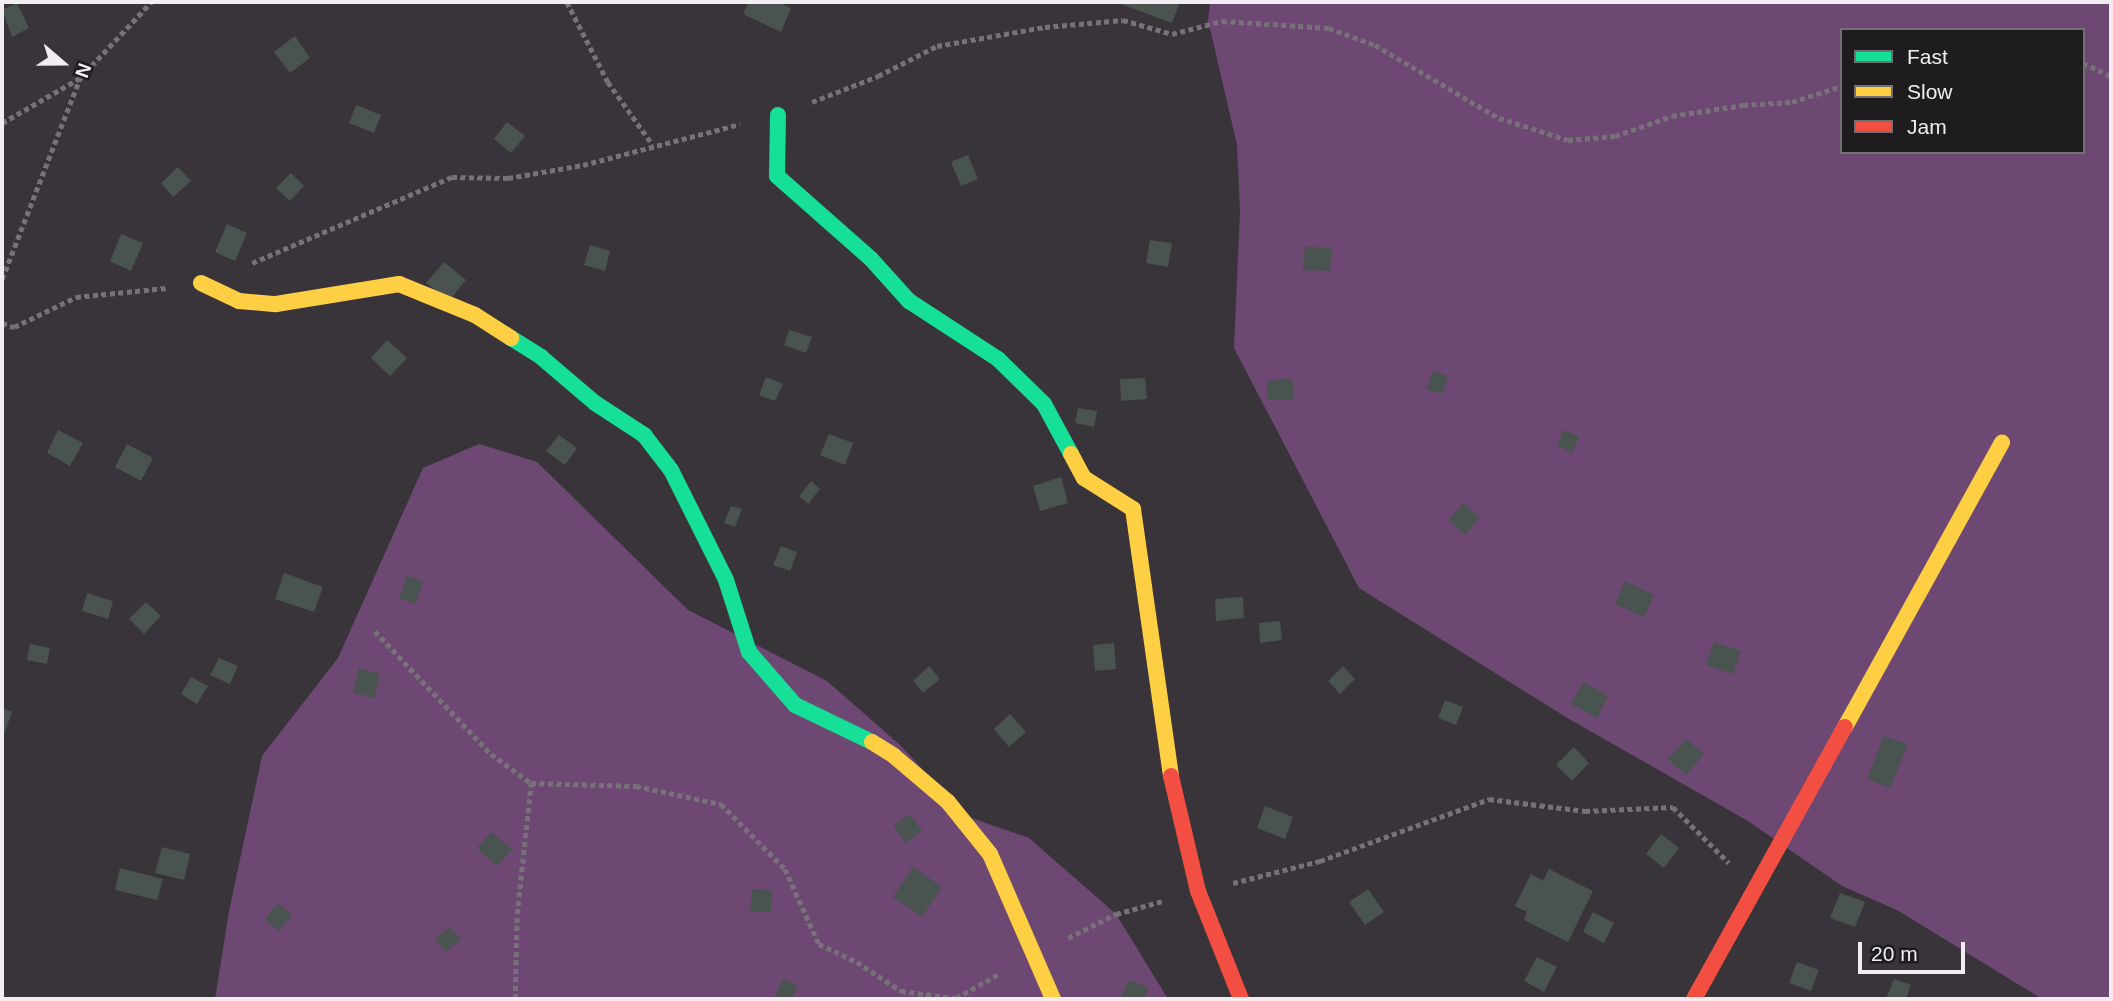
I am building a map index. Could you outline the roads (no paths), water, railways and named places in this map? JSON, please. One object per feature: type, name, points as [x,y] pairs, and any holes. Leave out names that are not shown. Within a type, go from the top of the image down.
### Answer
[{"type":"street","points":[[778,115],[777,176],[871,259],[909,301],[998,359],[1044,404],[1084,478],[1133,509],[1172,783],[1198,891],[1241,999]]},
{"type":"street","points":[[201,284],[239,301],[276,304],[329,293],[399,284],[475,315],[541,357],[595,403],[643,435],[671,470],[726,580],[749,652],[795,705],[853,731],[894,756],[948,802],[990,854],[1053,999]]},
{"type":"street","points":[[1694,999],[2001,443]]}]
